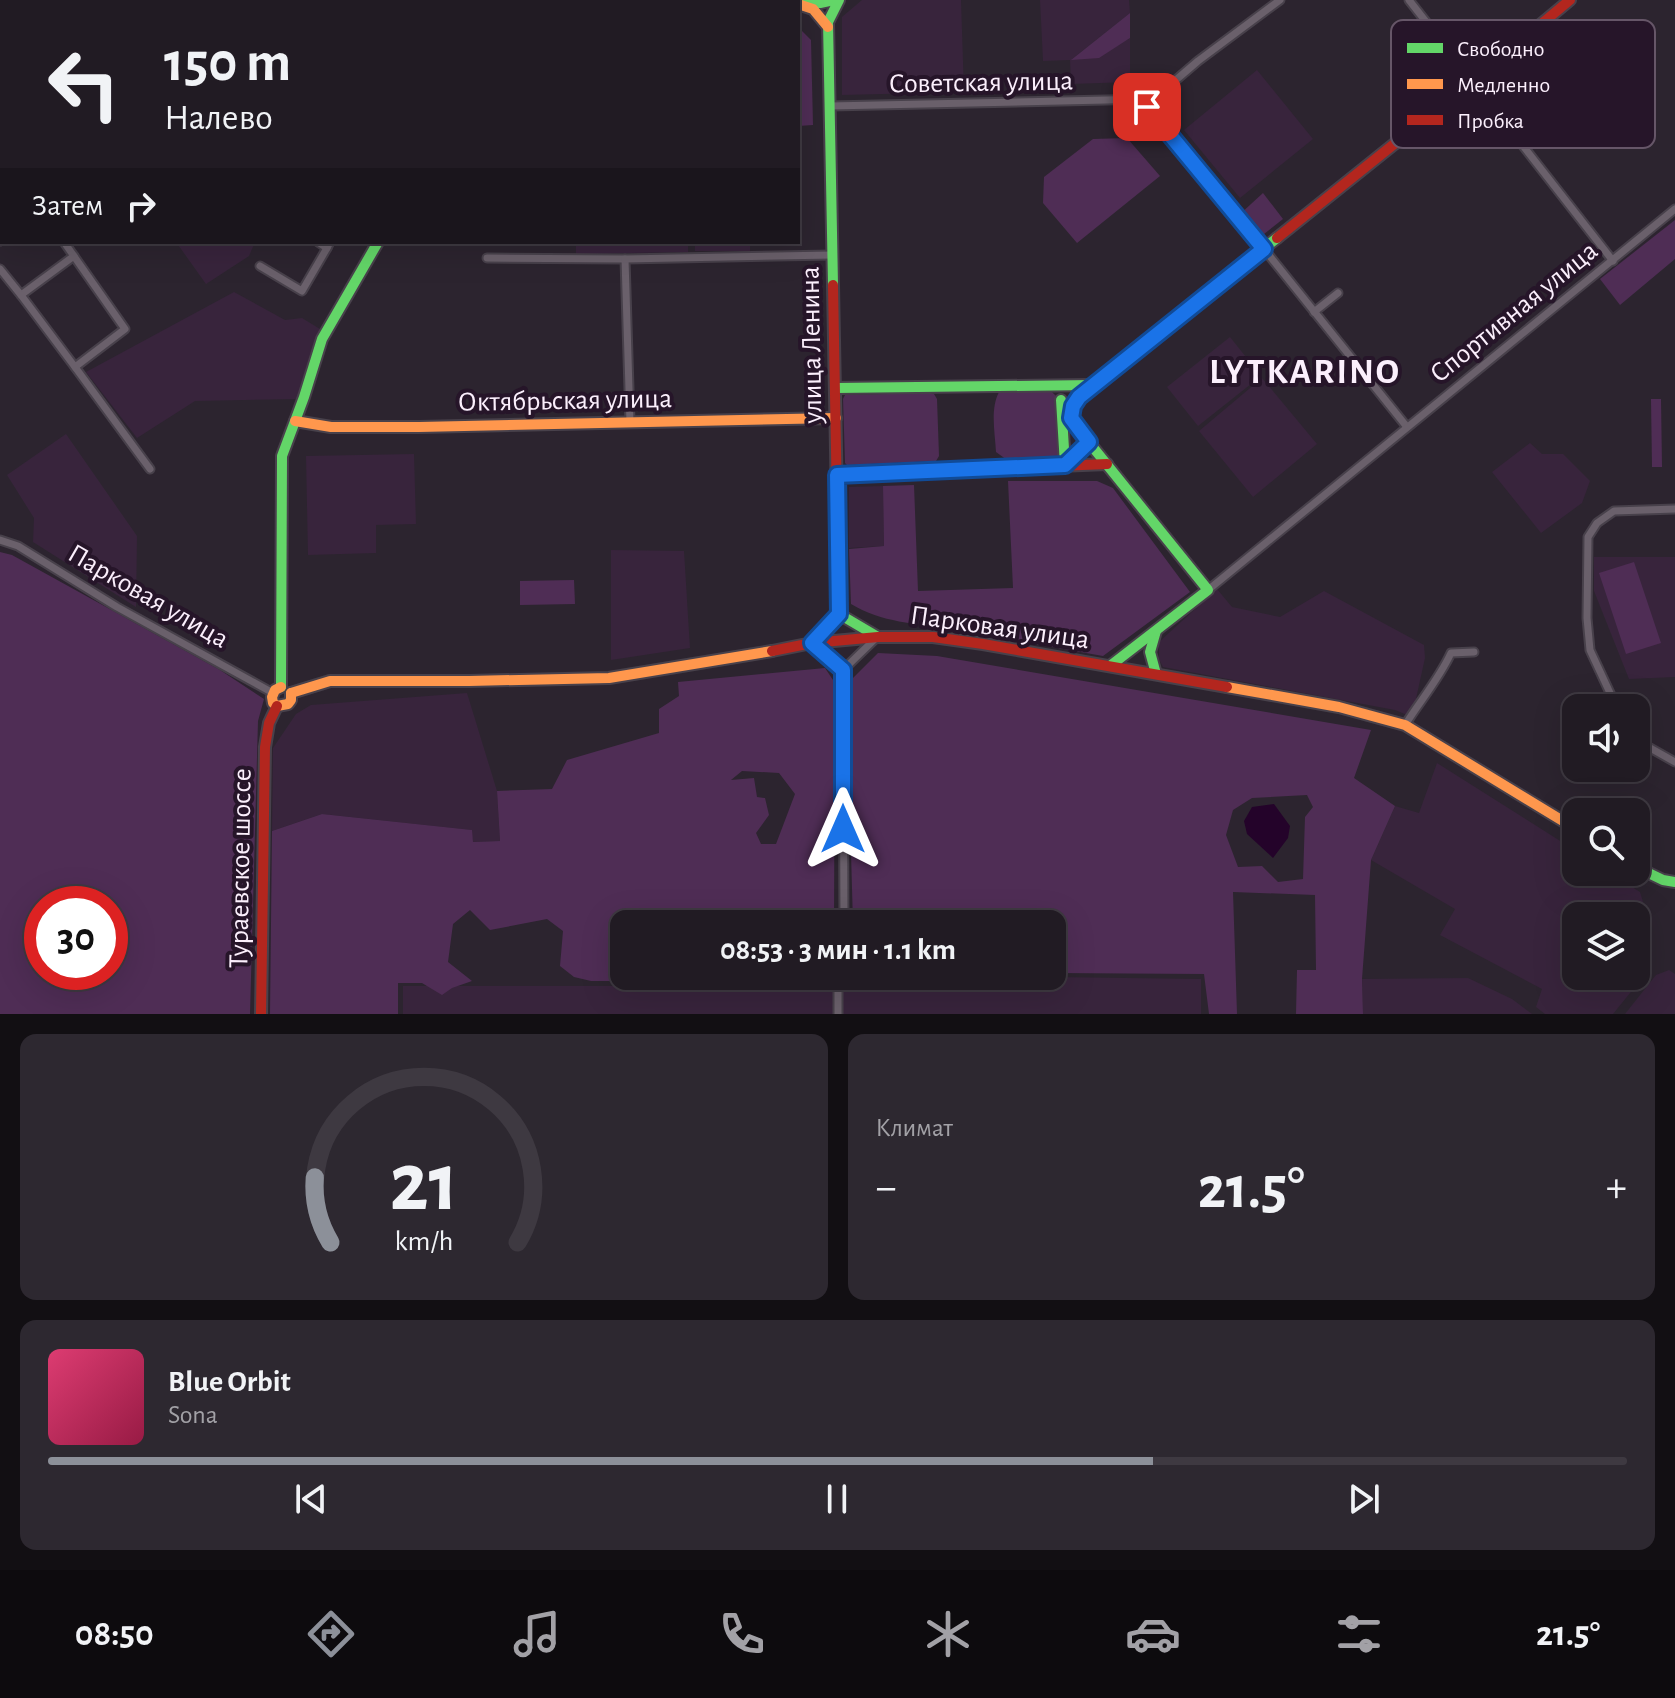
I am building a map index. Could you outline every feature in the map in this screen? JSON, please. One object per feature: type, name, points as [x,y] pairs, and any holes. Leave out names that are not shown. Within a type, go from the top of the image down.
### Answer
[{"type":"street","points":[[800,3],[836,0]]},
{"type":"street","points":[[828,27],[836,0]]},
{"type":"street","points":[[1280,0],[1198,61],[1156,97],[1143,99],[1407,427]]},
{"type":"street","points":[[1409,0],[1425,20]]},
{"type":"street","points":[[1546,20],[1570,0]]},
{"type":"street","points":[[800,4],[813,9],[828,27]]},
{"type":"street","name":"улица Ленина","points":[[828,27],[839,614]]},
{"type":"street","name":"Советская улица","points":[[830,106],[1143,99]]},
{"type":"street","points":[[1073,422],[1073,406],[1092,385],[1391,147]]},
{"type":"street","points":[[1525,148],[1613,261]]},
{"type":"street","name":"Спортивная улица","points":[[1110,666],[1208,590],[1675,209]]},
{"type":"street","points":[[65,244],[125,329],[75,367]]},
{"type":"street","points":[[282,691],[292,699],[283,707],[273,702],[282,691],[282,456],[322,339],[377,244]]},
{"type":"street","points":[[260,266],[302,291],[329,245]]},
{"type":"street","points":[[487,258],[832,255]]},
{"type":"street","points":[[21,295],[74,256]]},
{"type":"street","points":[[625,259],[630,422]]},
{"type":"street","points":[[0,269],[150,469]]},
{"type":"street","points":[[1314,312],[1338,293]]},
{"type":"street","points":[[836,388],[1092,385]]},
{"type":"street","points":[[1053,386],[1073,422],[1208,590]]},
{"type":"street","points":[[1061,400],[1065,465]]},
{"type":"street","name":"Октябрьская улица","points":[[295,421],[331,427],[836,418]]},
{"type":"street","points":[[1065,465],[1089,442]]},
{"type":"street","points":[[837,475],[1107,464]]},
{"type":"street","points":[[1610,694],[1590,650],[1587,618],[1588,537],[1597,523],[1614,511],[1675,509]]},
{"type":"street","name":"Парковая улица","points":[[0,540],[18,546],[117,607],[282,691],[330,681],[609,678],[812,643],[925,636],[1339,707],[1405,725],[1562,820]]},
{"type":"street","points":[[843,670],[812,643],[839,614],[878,637],[843,670],[844,910]]},
{"type":"street","points":[[1156,630],[1149,650],[1156,674]]},
{"type":"street","points":[[1405,725],[1445,667],[1451,653],[1474,652]]},
{"type":"street","name":"Тураевское шоссе","points":[[261,1014],[265,747],[269,723],[277,706]]},
{"type":"street","points":[[1650,748],[1675,762]]},
{"type":"street","points":[[1650,874],[1675,882]]},
{"type":"street","points":[[838,990],[838,1014]]},
{"type":"shaded area","points":[[862,0],[961,0],[964,92],[842,95],[842,17]]},
{"type":"shaded area","points":[[1040,0],[1129,0],[1130,13],[1072,59],[1099,57],[1130,38],[1130,82],[1071,84],[1070,60],[1043,61]]},
{"type":"shaded area","points":[[1130,13],[1130,38],[1099,58],[1071,60]]},
{"type":"shaded area","points":[[800,29],[811,40],[813,125],[800,126]]},
{"type":"shaded area","points":[[1257,70],[1313,139],[1240,198],[1184,130]]},
{"type":"shaded area","points":[[1127,138],[1160,176],[1077,243],[1043,203],[1044,177],[1093,139]]},
{"type":"shaded area","points":[[1263,193],[1283,219],[1259,238],[1239,215]]},
{"type":"shaded area","points":[[1675,220],[1675,259],[1620,305],[1600,279]]},
{"type":"shaded area","points":[[177,244],[254,244],[249,256],[206,284]]},
{"type":"shaded area","points":[[576,244],[688,244],[688,252],[576,254]]},
{"type":"shaded area","points":[[695,244],[750,244],[750,251],[695,251]]},
{"type":"shaded area","points":[[234,292],[285,320],[302,318],[320,329],[297,399],[195,401],[137,438],[86,372]]},
{"type":"shaded area","points":[[1230,337],[1261,376],[1198,426],[1167,387]]},
{"type":"shaded area","points":[[1262,378],[1317,444],[1253,497],[1199,431]]},
{"type":"shaded area","points":[[1050,390],[1057,397],[1055,413],[1063,443],[1062,453],[1053,460],[1007,460],[996,452],[994,413],[999,392]]},
{"type":"shaded area","points":[[930,393],[937,399],[939,456],[936,461],[845,463],[845,395]]},
{"type":"shaded area","points":[[1651,399],[1661,399],[1662,467],[1652,467]]},
{"type":"shaded area","points":[[66,434],[137,536],[136,607],[33,542],[34,518],[7,475]]},
{"type":"shaded area","points":[[1530,443],[1542,454],[1563,454],[1590,481],[1582,503],[1541,533],[1492,472]]},
{"type":"shaded area","points":[[414,454],[416,524],[376,525],[376,553],[308,555],[306,456]]},
{"type":"shaded area","points":[[1008,481],[1097,481],[1113,488],[1190,592],[1103,656],[899,621],[851,604],[849,549],[884,546],[883,486],[914,485],[918,591],[1013,588]]},
{"type":"shaded area","points":[[883,486],[884,546],[849,548],[849,487]]},
{"type":"shaded area","points":[[611,550],[684,551],[690,648],[611,660]]},
{"type":"shaded area","points":[[0,552],[12,555],[220,670],[264,699],[258,721],[250,1014],[0,1014]]},
{"type":"shaded area","points":[[1594,557],[1675,557],[1675,677],[1629,679],[1594,591]]},
{"type":"shaded area","points":[[1634,562],[1661,643],[1626,654],[1599,573]]},
{"type":"shaded area","points":[[574,580],[575,604],[520,605],[520,581]]},
{"type":"shaded area","points":[[1217,589],[1232,607],[1280,617],[1324,591],[1424,645],[1425,658],[1412,717],[1395,710],[1163,667],[1159,659],[1159,642]]},
{"type":"shaded area","points":[[878,653],[937,656],[1371,730],[1354,778],[1395,806],[1371,860],[1362,979],[1363,1014],[1296,1014],[1297,970],[1316,970],[1315,895],[1233,892],[1237,1014],[1209,1014],[1204,974],[1066,973],[1066,910],[853,910],[849,781],[851,680]],"holes":[[[1307,795],[1313,807],[1305,817],[1303,879],[1278,882],[1262,866],[1238,867],[1226,835],[1233,810],[1252,798]]]},
{"type":"shaded area","points":[[825,668],[835,683],[834,910],[610,910],[610,981],[591,981],[574,977],[560,966],[563,931],[547,919],[490,930],[470,910],[453,924],[448,962],[472,981],[442,995],[422,983],[398,983],[398,1014],[270,1014],[272,831],[322,814],[472,830],[473,842],[500,841],[497,791],[552,789],[567,760],[659,733],[659,709],[679,696],[678,682]],"holes":[[[742,771],[779,773],[795,794],[776,844],[761,844],[756,833],[769,815],[765,798],[757,797],[754,778],[731,780]]]},
{"type":"shaded area","points":[[467,693],[497,791],[500,841],[473,842],[471,830],[322,814],[272,831],[273,748],[296,714],[311,705]]},
{"type":"shaded area","points":[[1437,763],[1562,842],[1562,886],[1630,886],[1640,892],[1643,902],[1562,902],[1562,990],[1632,990],[1613,1014],[1545,1014],[1536,1007],[1542,989],[1440,935],[1455,909],[1371,860],[1395,806],[1419,813]]},
{"type":"shaded area","points":[[1274,804],[1290,826],[1288,838],[1273,858],[1247,834],[1244,821],[1252,807]]},
{"type":"shaded area","points":[[1669,970],[1675,974],[1675,1014],[1625,1014],[1644,990],[1650,990],[1650,983],[1656,975]]},
{"type":"shaded area","points":[[1066,977],[1201,979],[1201,1014],[403,1014],[403,986],[610,986],[610,990],[1066,990]]},
{"type":"shaded area","points":[[1468,978],[1512,999],[1532,1014],[1363,1014],[1362,979]]},
{"type":"traffic: fast","points":[[804,3],[834,0]]},
{"type":"traffic: fast","points":[[833,285],[828,22],[839,0]]},
{"type":"traffic: fast","points":[[1110,666],[1208,590],[1075,425],[1072,417],[1074,407],[1079,397],[1277,238]]},
{"type":"traffic: fast","points":[[281,687],[282,456],[322,339],[377,244]]},
{"type":"traffic: fast","points":[[836,388],[1092,385]]},
{"type":"traffic: fast","points":[[1061,400],[1065,465]]},
{"type":"traffic: fast","points":[[1065,465],[1089,442]]},
{"type":"traffic: fast","points":[[839,614],[878,637]]},
{"type":"traffic: fast","points":[[1156,631],[1150,652],[1156,674]]},
{"type":"traffic: fast","points":[[1650,874],[1675,882]]},
{"type":"traffic: slow","points":[[800,5],[813,9],[828,27]]},
{"type":"traffic: slow","points":[[295,421],[331,427],[419,427],[836,418]]},
{"type":"traffic: slow","points":[[291,693],[330,681],[609,678],[772,651]]},
{"type":"traffic: slow","points":[[277,706],[272,697],[275,690],[281,687]]},
{"type":"traffic: slow","points":[[1227,687],[1339,707],[1405,725],[1562,820]]},
{"type":"traffic: slow","points":[[277,706],[288,704],[291,693]]},
{"type":"traffic: jam","points":[[1546,20],[1570,0]]},
{"type":"traffic: jam","points":[[1277,238],[1391,147]]},
{"type":"traffic: jam","points":[[812,643],[839,614],[833,285]]},
{"type":"traffic: jam","points":[[837,475],[1107,464]]},
{"type":"traffic: jam","points":[[772,651],[812,643],[878,637],[933,637],[1227,687]]},
{"type":"traffic: jam","points":[[261,1014],[265,747],[269,723],[277,706]]},
{"type":"district","name":"LYTKARINO","points":[[1305,370]]},
{"type":"route","points":[[843,829],[843,670],[812,643],[839,614],[837,475],[1065,465],[1089,442],[1071,418],[1073,406],[1079,397],[1264,249],[1147,107]]}]
